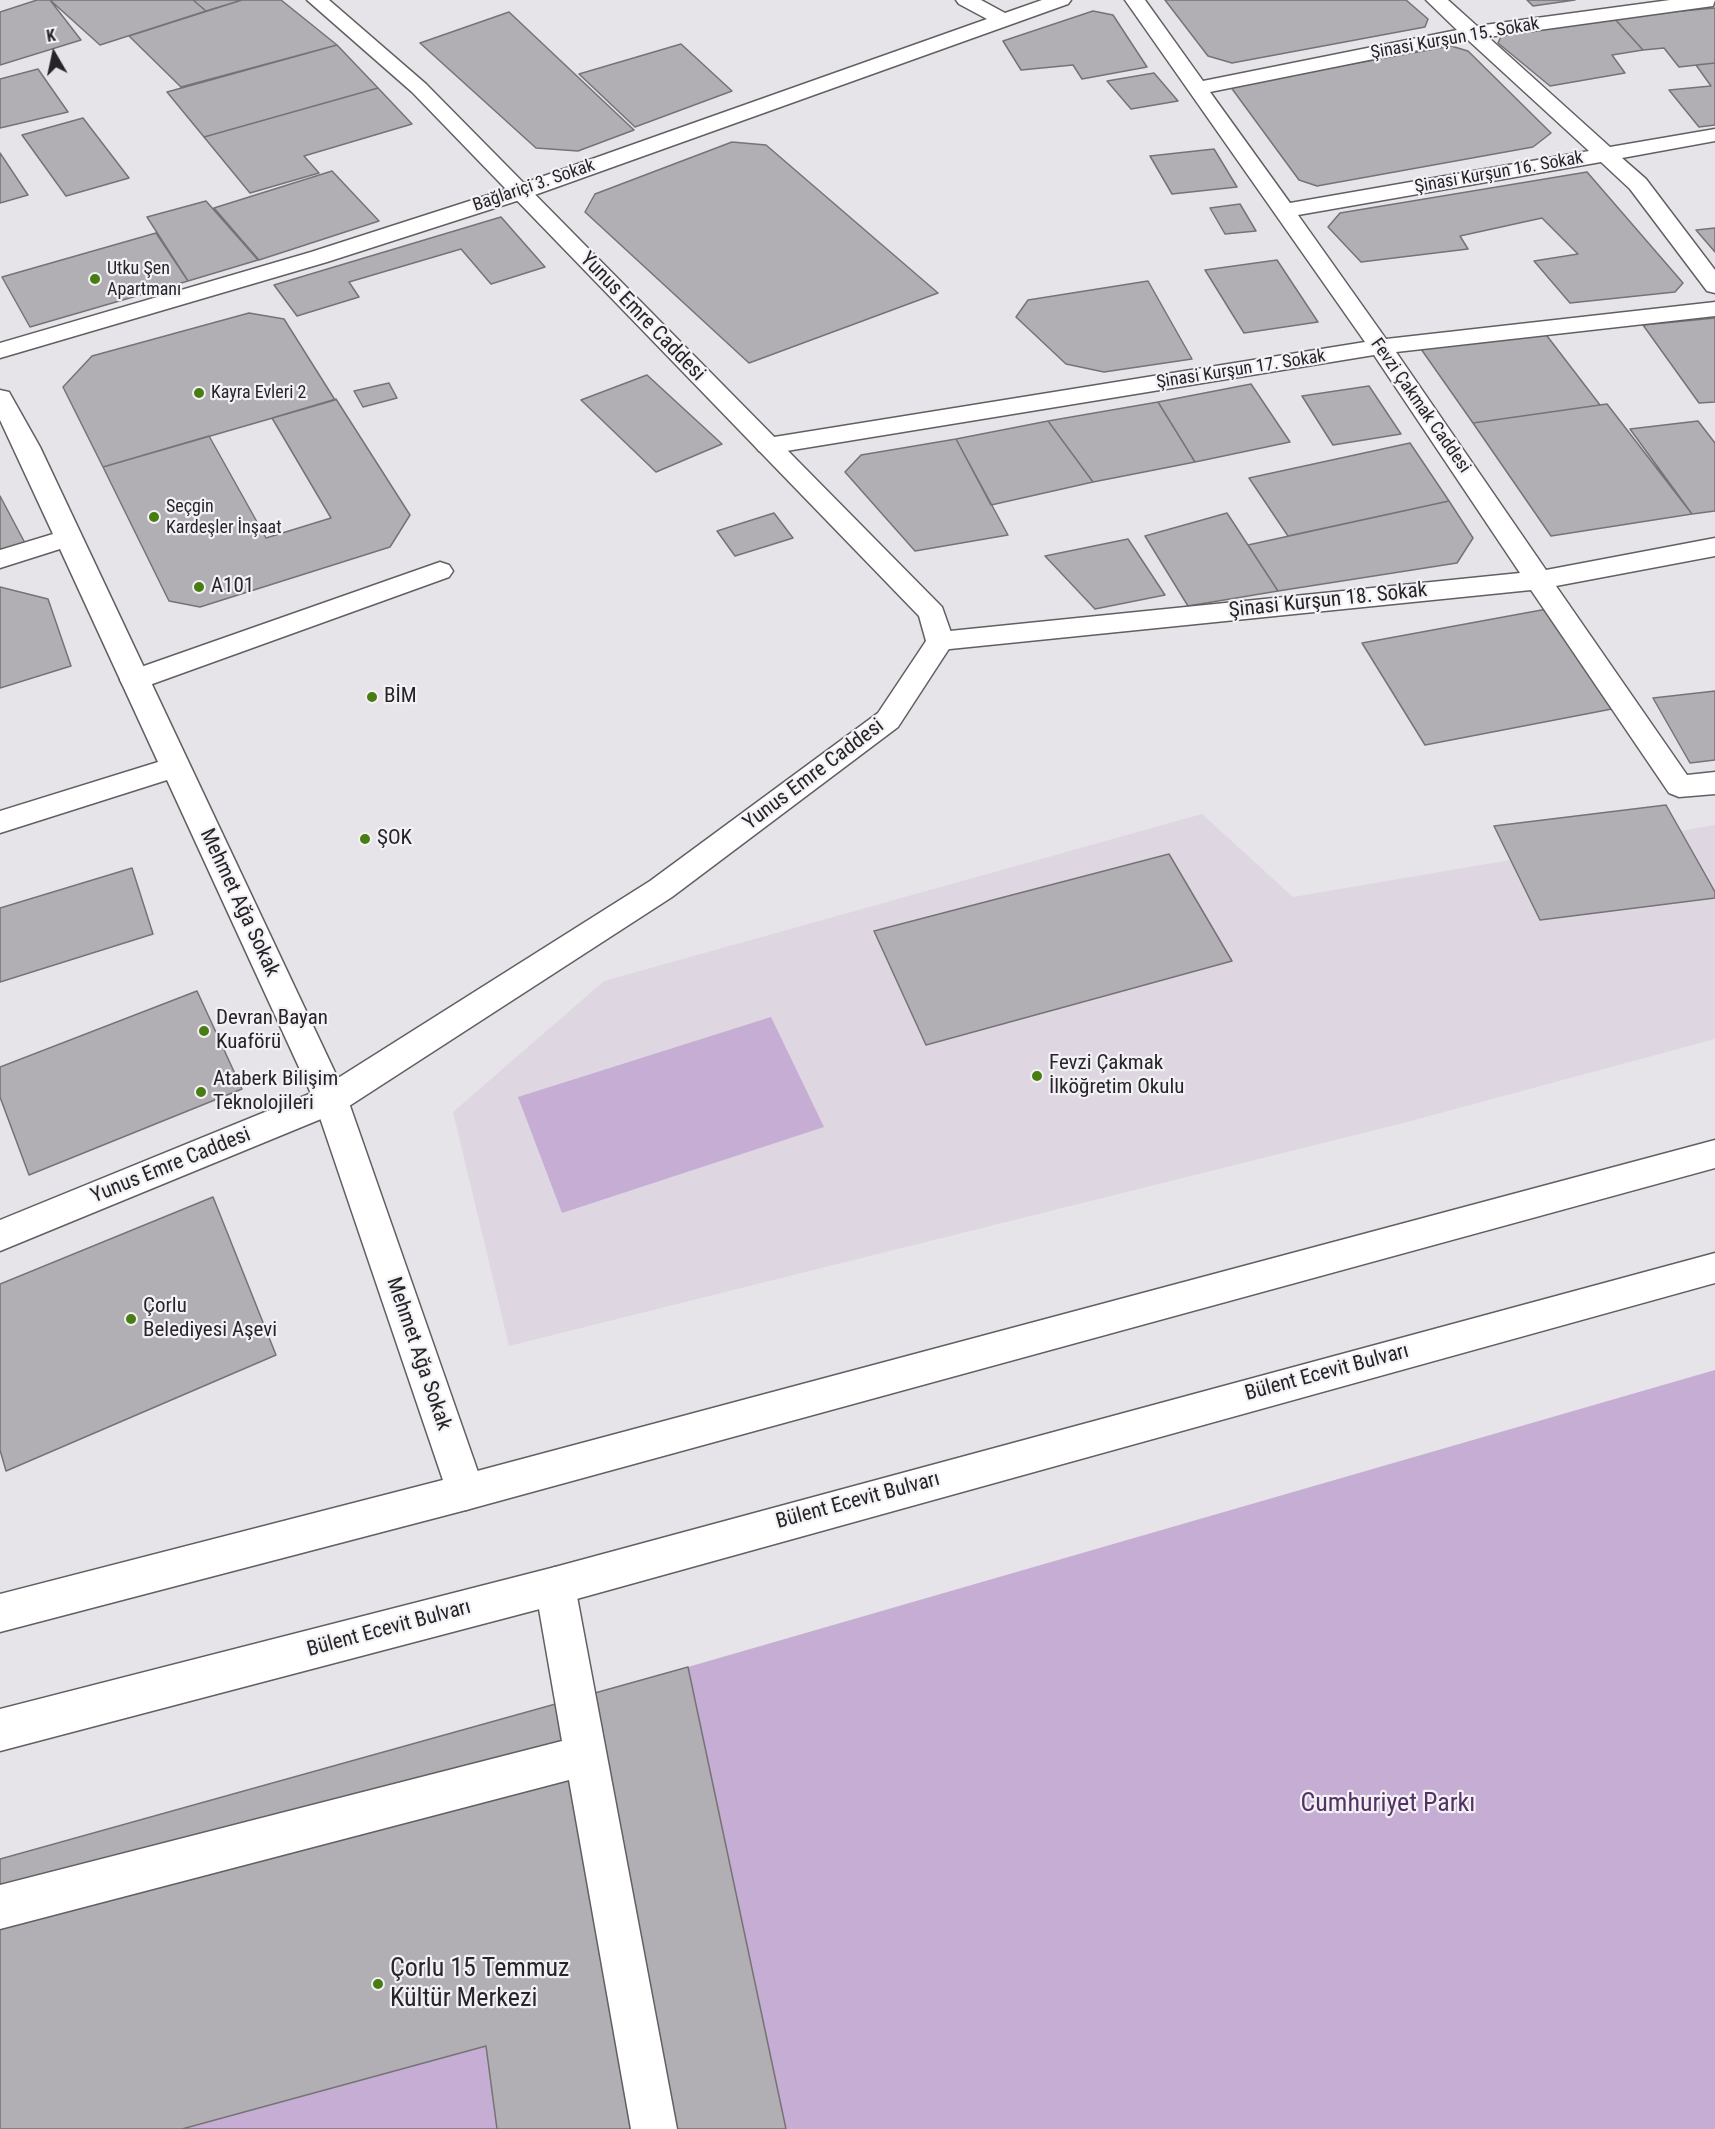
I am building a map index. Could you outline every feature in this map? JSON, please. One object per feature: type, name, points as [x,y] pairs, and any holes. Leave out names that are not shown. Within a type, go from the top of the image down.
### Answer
[{"type":"street","name":"Yunus Emre Caddesi","points":[[0,1236],[331,1100],[661,889],[888,720],[940,642],[932,613],[419,88],[317,0]]},
{"type":"street","points":[[966,0],[1003,20]]},
{"type":"street","name":"Bağlariçi 3. Sokak","points":[[0,351],[319,257],[521,192],[1061,0]]},
{"type":"street","name":"Fevzi Çakmak Caddesi","points":[[1135,0],[1380,347],[1679,786],[1715,783]]},
{"type":"street","points":[[1436,0],[1638,184],[1715,286]]},
{"type":"street","name":"Şinasi Kurşun 15. Sokak","points":[[1198,88],[1472,33],[1713,0]]},
{"type":"street","name":"Şinasi Kurşun 16. Sokak","points":[[1284,210],[1715,135]]},
{"type":"street","name":"Şinasi Kurşun 17. Sokak","points":[[768,446],[1380,347],[1715,309]]},
{"type":"street","name":"Mehmet Ağa Sokak","points":[[0,397],[27,447],[331,1100],[466,1492]]},
{"type":"street","points":[[0,559],[68,538]]},
{"type":"street","name":"Şinasi Kurşun 18. Sokak","points":[[940,642],[1540,580],[1715,547]]},
{"type":"street","points":[[134,680],[440,571]]},
{"type":"street","points":[[0,822],[175,767]]},
{"type":"street","points":[[0,1613],[466,1492],[1715,1154]]},
{"type":"street","name":"Bülent Ecevit Bulvarı","points":[[0,1730],[555,1586],[856,1501],[1715,1268]]},
{"type":"street","points":[[555,1586],[654,2129]]},
{"type":"street","points":[[0,1907],[587,1755]]},
{"type":"shaded area","name":"Fevzi Çakmak İlköğretim Okulu","points":[[1202,814],[1293,897],[1715,825],[1715,1039],[1407,1122],[509,1346],[453,1112],[604,981]]},
{"type":"green space","points":[[771,1017],[824,1127],[562,1213],[518,1097]]},
{"type":"green space","name":"Cumhuriyet Parkı","points":[[1715,1370],[1715,2129],[0,2129],[0,1859],[688,1667]]},
{"type":"building","points":[[37,0],[50,0],[81,40],[0,65],[0,12]]},
{"type":"building","points":[[50,0],[193,0],[206,11],[100,45]]},
{"type":"building","points":[[193,0],[242,0],[206,11]]},
{"type":"building","points":[[242,0],[281,0],[337,45],[181,87],[129,36]]},
{"type":"building","points":[[1165,0],[1406,0],[1428,19],[1425,27],[1232,63],[1208,56]]},
{"type":"building","points":[[1527,0],[1575,0],[1533,6]]},
{"type":"building","points":[[1715,8],[1715,63],[1679,67],[1664,48],[1643,50],[1613,17]]},
{"type":"building","points":[[1093,11],[1113,15],[1147,67],[1082,79],[1073,65],[1021,70],[1003,41]]},
{"type":"building","points":[[509,12],[634,130],[578,151],[536,148],[420,43]]},
{"type":"building","points":[[1613,17],[1643,50],[1612,55],[1625,73],[1550,86],[1498,43],[1502,34]]},
{"type":"building","points":[[681,44],[732,91],[635,127],[579,74]]},
{"type":"building","points":[[337,45],[378,88],[204,137],[167,92]]},
{"type":"building","points":[[1451,46],[1468,51],[1551,133],[1533,147],[1317,186],[1299,180],[1230,86]]},
{"type":"building","points":[[1715,63],[1715,125],[1699,127],[1669,90],[1711,86],[1696,65]]},
{"type":"building","points":[[38,69],[68,112],[0,128],[0,79]]},
{"type":"building","points":[[1154,73],[1178,101],[1131,109],[1107,81]]},
{"type":"building","points":[[378,88],[412,124],[304,156],[319,173],[250,193],[204,137]]},
{"type":"building","points":[[83,118],[129,178],[66,196],[22,135]]},
{"type":"building","points":[[732,142],[766,145],[938,293],[749,363],[585,212],[595,194]]},
{"type":"building","points":[[1214,149],[1237,187],[1172,194],[1150,156]]},
{"type":"building","points":[[0,153],[28,195],[0,203]]},
{"type":"building","points":[[332,171],[379,221],[259,260],[214,208]]},
{"type":"building","points":[[1587,172],[1683,283],[1675,292],[1570,303],[1534,261],[1578,254],[1542,218],[1460,236],[1468,249],[1361,262],[1328,227],[1340,213]]},
{"type":"building","points":[[206,201],[258,260],[188,281],[147,217]]},
{"type":"building","points":[[1240,204],[1256,231],[1225,234],[1210,208]]},
{"type":"building","points":[[501,217],[545,267],[491,284],[461,249],[349,282],[359,297],[297,316],[274,285]]},
{"type":"building","points":[[1715,228],[1715,252],[1696,230]]},
{"type":"building","name":"Utku Şen Apartmanı","points":[[156,233],[188,281],[30,327],[2,277]]},
{"type":"building","points":[[1277,260],[1318,322],[1244,333],[1205,270]]},
{"type":"building","points":[[1148,281],[1192,359],[1104,372],[1066,364],[1016,317],[1028,300]]},
{"type":"building","name":"Kayra Evleri 2","points":[[249,313],[284,319],[335,400],[103,467],[63,387],[92,356]]},
{"type":"building","points":[[1715,318],[1715,402],[1699,403],[1643,325]]},
{"type":"building","points":[[1544,332],[1600,405],[1473,423],[1421,349]]},
{"type":"building","points":[[647,375],[722,444],[656,472],[581,400]]},
{"type":"building","points":[[389,383],[397,398],[363,407],[354,391]]},
{"type":"building","points":[[1251,384],[1290,442],[1195,462],[1158,402]]},
{"type":"building","points":[[1369,386],[1401,434],[1333,445],[1302,396]]},
{"type":"building","points":[[336,399],[410,515],[390,547],[200,607],[169,601],[103,467],[209,436],[266,538],[331,518],[272,418]]},
{"type":"building","points":[[1158,402],[1195,462],[1093,482],[1048,421]]},
{"type":"building","points":[[1607,404],[1692,514],[1551,536],[1473,423]]},
{"type":"building","points":[[1048,421],[1093,482],[991,505],[956,439]]},
{"type":"building","points":[[1698,421],[1715,443],[1715,511],[1692,514],[1630,429]]},
{"type":"building","points":[[956,439],[1008,535],[915,551],[845,472],[861,455]]},
{"type":"building","points":[[1410,443],[1449,501],[1288,536],[1249,478]]},
{"type":"building","points":[[0,496],[25,543],[0,550]]},
{"type":"building","points":[[1449,501],[1473,538],[1457,563],[1278,591],[1248,545]]},
{"type":"building","points":[[774,513],[793,538],[735,556],[717,531]]},
{"type":"building","points":[[1227,513],[1278,591],[1188,606],[1145,536]]},
{"type":"building","points":[[1128,539],[1165,595],[1095,609],[1045,556]]},
{"type":"building","points":[[0,587],[48,599],[71,666],[0,688]]},
{"type":"building","points":[[1547,609],[1617,708],[1425,745],[1362,643]]},
{"type":"building","points":[[1715,691],[1715,760],[1690,763],[1653,698]]},
{"type":"building","points":[[1666,805],[1715,892],[1715,898],[1540,920],[1494,826]]},
{"type":"building","points":[[1169,854],[1232,961],[926,1045],[874,931]]},
{"type":"building","points":[[132,868],[153,934],[0,982],[0,908]]},
{"type":"building","points":[[197,991],[242,1089],[29,1175],[0,1097],[0,1067]]},
{"type":"building","name":"Çorlu Belediyesi Aşevi","points":[[213,1197],[276,1355],[6,1471],[0,1450],[0,1284]]},
{"type":"building","name":"Çorlu 15 Temmuz Kültür Merkezi","points":[[688,1667],[786,2129],[0,2129],[0,1859]]},
{"type":"building","points":[[486,2046],[497,2129],[182,2129]]},
{"type":"place","name":"Utku Şen Apartmanı","points":[[95,279]]},
{"type":"place","name":"Kayra Evleri 2","points":[[199,393]]},
{"type":"place","name":"Seçgin Kardeşler İnşaat","points":[[154,517]]},
{"type":"place","name":"A101","points":[[199,587]]},
{"type":"place","name":"BİM","points":[[372,697]]},
{"type":"place","name":"ŞOK","points":[[365,839]]},
{"type":"place","name":"Devran Bayan Kuaförü","points":[[204,1031]]},
{"type":"place","name":"Fevzi Çakmak İlköğretim Okulu","points":[[1037,1076]]},
{"type":"place","name":"Ataberk Bilişim Teknolojileri","points":[[201,1092]]},
{"type":"place","name":"Çorlu Belediyesi Aşevi","points":[[131,1319]]},
{"type":"place","name":"Çorlu 15 Temmuz Kültür Merkezi","points":[[378,1984]]}]
